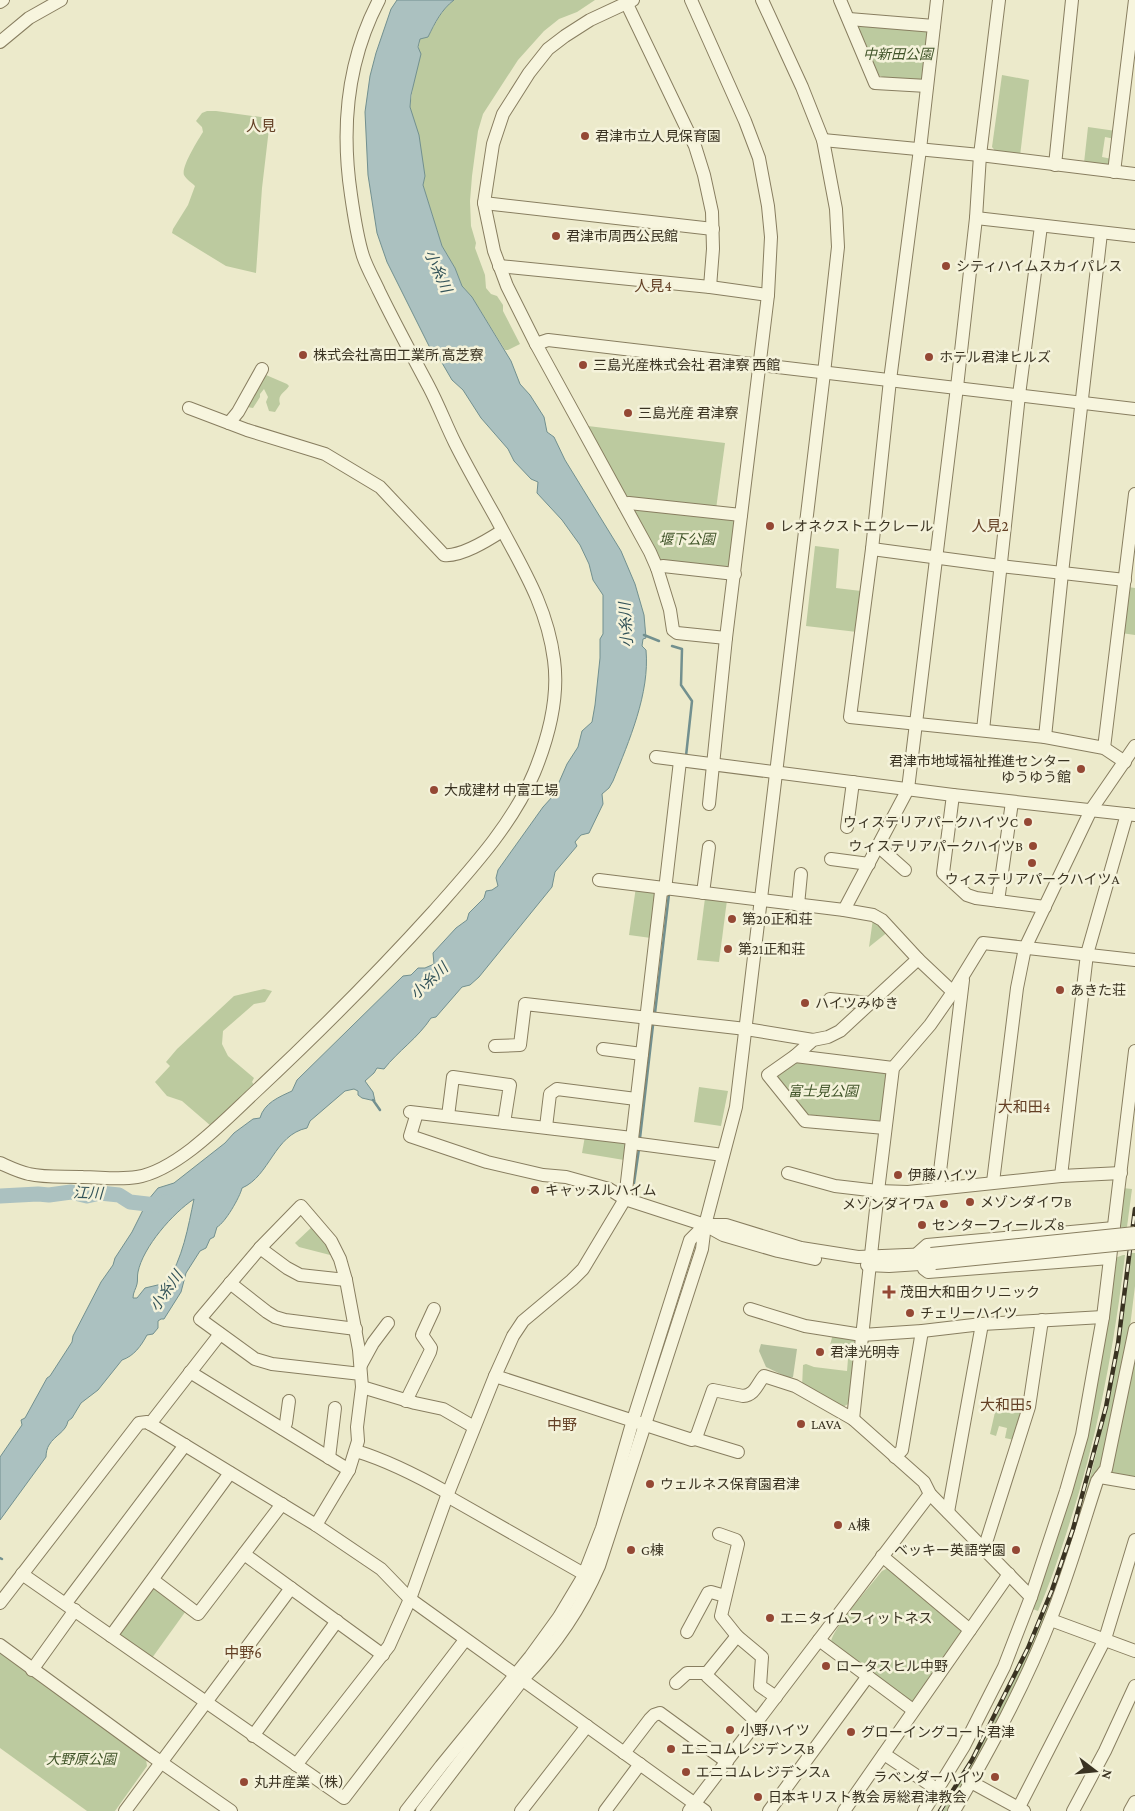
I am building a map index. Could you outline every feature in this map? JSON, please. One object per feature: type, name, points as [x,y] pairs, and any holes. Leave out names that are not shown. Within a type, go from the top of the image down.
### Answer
[{"type":"street","points":[[0,42],[29,18],[61,0]]},
{"type":"street","points":[[0,1163],[25,1173],[40,1176],[124,1178],[139,1176],[162,1168],[181,1156],[212,1132],[291,1058],[409,938],[469,871],[514,811],[533,775],[549,723],[556,690],[555,664],[548,625],[536,594],[455,442],[373,278],[363,256],[355,223],[347,170],[346,127],[350,84],[368,21],[379,0]]},
{"type":"street","points":[[691,0],[745,121],[759,158],[772,237],[768,295],[758,364],[726,638],[709,804]]},
{"type":"street","points":[[422,1811],[519,1677],[560,1617],[584,1574],[702,1250],[705,1225],[736,1106],[838,248],[836,209],[823,140],[802,87],[762,0]]},
{"type":"street","points":[[840,0],[875,82],[927,86]]},
{"type":"street","points":[[937,0],[890,380],[872,549],[850,717],[1045,737],[1104,748],[1125,762]]},
{"type":"street","points":[[844,910],[908,788],[958,387],[976,218],[980,155],[999,0]]},
{"type":"street","points":[[1055,165],[1072,0]]},
{"type":"street","points":[[1114,172],[1135,0]]},
{"type":"street","points":[[710,287],[714,249],[713,229],[712,212],[704,175],[695,146],[628,1],[590,20],[565,36],[548,49],[529,73],[503,114],[493,144],[484,203],[494,251],[507,286],[536,344],[657,568],[670,610],[673,630],[677,633],[726,638]]},
{"type":"street","points":[[849,20],[934,26]]},
{"type":"street","points":[[823,140],[980,155],[1135,174]]},
{"type":"street","points":[[484,203],[713,229]]},
{"type":"street","points":[[976,218],[1135,236]]},
{"type":"street","points":[[983,730],[1019,395],[1041,226]]},
{"type":"street","points":[[1045,737],[1101,233]]},
{"type":"street","points":[[499,266],[710,287],[768,295]]},
{"type":"street","points":[[536,344],[548,340],[1135,409]]},
{"type":"street","points":[[229,423],[238,412],[262,370]]},
{"type":"street","points":[[189,408],[326,454],[380,487],[444,556],[453,556],[489,539],[502,530]]},
{"type":"street","points":[[1104,748],[1135,494]]},
{"type":"street","points":[[624,504],[741,514]]},
{"type":"street","points":[[872,549],[1125,580]]},
{"type":"street","points":[[657,568],[663,566],[734,574]]},
{"type":"street","points":[[993,1182],[1016,988],[1025,948],[1091,810],[1135,746]]},
{"type":"street","points":[[656,757],[953,795],[1131,815],[1087,954],[1060,1176]]},
{"type":"street","points":[[665,890],[680,761]]},
{"type":"street","points":[[847,827],[853,782]]},
{"type":"street","points":[[953,795],[943,873],[967,895],[976,898],[1045,907]]},
{"type":"street","points":[[998,901],[1012,802]]},
{"type":"street","points":[[703,893],[708,846]]},
{"type":"street","points":[[878,846],[905,870]]},
{"type":"street","points":[[831,859],[869,864]]},
{"type":"street","points":[[798,905],[801,874]]},
{"type":"street","points":[[599,880],[665,890]]},
{"type":"street","points":[[296,1766],[389,1646],[410,1599],[474,1428],[513,1336],[523,1321],[583,1269],[625,1199],[661,892],[668,888],[873,915],[882,920],[918,959],[953,992]]},
{"type":"street","points":[[852,1420],[893,1068],[930,1025],[964,976],[983,943],[1135,960]]},
{"type":"street","points":[[495,1046],[520,1045],[525,1004],[746,1029],[813,1040],[828,1037],[840,1031],[918,959]]},
{"type":"street","points":[[938,1188],[964,976]]},
{"type":"street","points":[[830,999],[870,1003]]},
{"type":"street","points":[[813,1040],[795,1056],[768,1075],[805,1121],[885,1128]]},
{"type":"street","points":[[603,1049],[642,1054]]},
{"type":"street","points":[[924,1811],[964,1746],[1004,1667],[1031,1597],[1066,1491],[1082,1435],[1103,1317],[1135,1050]]},
{"type":"street","points":[[795,1056],[893,1068]]},
{"type":"street","points":[[448,1116],[453,1077],[510,1085],[504,1123]]},
{"type":"street","points":[[546,1127],[550,1094],[557,1089],[636,1099]]},
{"type":"street","points":[[723,1155],[546,1127],[413,1113],[410,1136],[487,1162],[543,1175],[566,1177],[609,1188],[625,1199],[705,1225],[723,1235],[786,1253],[843,1263],[915,1260],[1135,1233]]},
{"type":"street","points":[[788,1173],[835,1186],[908,1192],[993,1182],[1121,1172]]},
{"type":"street","points":[[316,1525],[350,1470],[356,1451],[361,1375],[356,1328],[340,1259],[331,1241],[301,1206],[260,1248],[200,1319],[255,1360],[272,1364],[361,1375],[406,1401],[444,1409],[474,1428]]},
{"type":"street","points":[[915,1260],[927,1246],[1114,1228]]},
{"type":"street","points":[[933,1258],[1135,1244]]},
{"type":"street","points":[[260,1248],[300,1275],[346,1280]]},
{"type":"street","points":[[915,1260],[928,1272],[1110,1258]]},
{"type":"street","points":[[230,1283],[275,1317],[285,1320],[356,1328]]},
{"type":"street","points":[[406,1401],[430,1352],[431,1348],[422,1335],[434,1309]]},
{"type":"street","points":[[750,1309],[805,1326],[862,1335],[982,1324],[1103,1317]]},
{"type":"street","points":[[984,1549],[1029,1407],[1042,1320]]},
{"type":"street","points":[[361,1375],[373,1343],[388,1323]]},
{"type":"street","points":[[948,1512],[982,1324]]},
{"type":"street","points":[[954,1811],[1021,1686],[1051,1620],[1097,1481],[1106,1469],[1135,1329]]},
{"type":"street","points":[[895,1457],[902,1450],[922,1331]]},
{"type":"street","points":[[150,1424],[220,1334]]},
{"type":"street","points":[[190,1372],[350,1470]]},
{"type":"street","points":[[495,1376],[692,1440],[695,1439],[738,1452]]},
{"type":"street","points":[[695,1439],[713,1390],[748,1396],[756,1389],[764,1376],[795,1386],[852,1420],[924,1482],[930,1494],[1031,1597]]},
{"type":"street","points":[[283,1429],[286,1423],[289,1401]]},
{"type":"street","points":[[329,1458],[335,1408]]},
{"type":"street","points":[[0,1603],[139,1423],[147,1422],[316,1525],[381,1569],[410,1599],[640,1764],[697,1808],[727,1762],[930,1494]]},
{"type":"street","points":[[406,1811],[519,1677],[538,1664],[569,1623],[592,1582],[612,1531],[639,1422]]},
{"type":"street","points":[[32,1670],[70,1607],[185,1445]]},
{"type":"street","points":[[356,1451],[380,1458],[410,1472],[584,1574]]},
{"type":"street","points":[[111,1636],[230,1473]]},
{"type":"street","points":[[1100,1477],[1135,1483]]},
{"type":"street","points":[[153,1580],[198,1614],[282,1504]]},
{"type":"street","points":[[719,1534],[736,1540],[738,1544],[721,1616],[737,1636],[762,1658],[760,1686],[776,1697]]},
{"type":"street","points":[[971,1782],[1020,1810],[1105,1639],[1135,1540]]},
{"type":"street","points":[[244,1554],[383,1654]]},
{"type":"street","points":[[882,1556],[970,1630]]},
{"type":"street","points":[[22,1574],[344,1798],[465,1640]]},
{"type":"street","points":[[844,1811],[1009,1574]]},
{"type":"street","points":[[125,1811],[292,1588]]},
{"type":"street","points":[[687,1632],[708,1593],[711,1592],[725,1596]]},
{"type":"street","points":[[1051,1620],[1135,1651]]},
{"type":"street","points":[[253,1736],[337,1621]]},
{"type":"street","points":[[706,1673],[737,1636]]},
{"type":"street","points":[[819,1640],[914,1710]]},
{"type":"street","points":[[0,1645],[32,1670],[231,1811]]},
{"type":"street","points":[[676,1683],[687,1673],[706,1673]]},
{"type":"street","points":[[706,1673],[757,1722]]},
{"type":"street","points":[[769,1811],[868,1676]]},
{"type":"street","points":[[1073,1811],[1105,1751],[1135,1686]]},
{"type":"street","points":[[624,1753],[650,1719],[654,1715],[660,1714],[727,1762]]},
{"type":"street","points":[[520,1811],[586,1726]]},
{"type":"street","points":[[884,1754],[938,1790]]},
{"type":"street","points":[[605,1811],[640,1764]]},
{"type":"street","points":[[1130,1811],[1135,1802]]},
{"type":"green space","points":[[454,0],[595,0],[577,12],[559,19],[544,31],[518,60],[483,114],[478,131],[470,201],[471,226],[476,243],[475,248],[485,275],[486,288],[491,294],[497,296],[503,305],[503,311],[520,344],[508,350],[505,350],[472,297],[462,286],[455,268],[442,246],[423,185],[425,176],[410,107],[420,39],[428,37],[442,12]]},
{"type":"green space","name":"中新田公園","points":[[860,24],[926,30],[929,33],[922,81],[884,78],[878,75],[856,28]]},
{"type":"green space","points":[[1002,75],[1029,80],[1020,156],[997,153],[992,147]]},
{"type":"green space","points":[[207,111],[268,118],[270,120],[262,188],[256,273],[226,266],[172,233],[188,205],[195,186],[184,175],[184,171],[203,132],[202,127],[196,121],[202,113]]},
{"type":"green space","points":[[1088,127],[1116,131],[1115,139],[1105,137],[1102,157],[1112,159],[1112,163],[1106,166],[1084,163]]},
{"type":"green space","points":[[266,375],[289,386],[280,396],[280,404],[275,412],[269,411],[266,402],[268,397],[264,389],[253,408],[247,407],[261,376]]},
{"type":"green space","points":[[588,426],[725,443],[716,509],[628,499],[625,497]]},
{"type":"green space","name":"堰下公園","points":[[631,509],[734,518],[731,569],[660,563]]},
{"type":"green space","points":[[815,546],[839,549],[836,588],[861,591],[857,632],[806,626]]},
{"type":"green space","points":[[1128,587],[1135,588],[1135,635],[1121,633]]},
{"type":"green space","points":[[636,887],[655,890],[651,938],[629,935]]},
{"type":"green space","points":[[705,898],[727,900],[719,962],[697,960]]},
{"type":"green space","points":[[873,919],[889,931],[869,947]]},
{"type":"green space","points":[[264,989],[272,991],[265,1002],[254,1004],[223,1031],[222,1044],[228,1056],[254,1078],[252,1082],[255,1086],[211,1126],[182,1101],[167,1096],[155,1082],[170,1066],[166,1062],[177,1049],[234,996]]},
{"type":"green space","name":"富士見公園","points":[[800,1061],[887,1071],[882,1121],[877,1125],[808,1117],[777,1077],[777,1074]]},
{"type":"green space","points":[[699,1087],[728,1091],[721,1126],[694,1122]]},
{"type":"green space","points":[[585,1136],[626,1143],[624,1160],[582,1153]]},
{"type":"green space","points":[[1123,1188],[1132,1189],[1127,1227],[1122,1228],[1118,1226]]},
{"type":"green space","points":[[313,1226],[334,1256],[299,1247],[295,1243]]},
{"type":"green space","points":[[1131,1253],[1135,1253],[1135,1286],[1129,1335],[1102,1464],[1073,1548],[1016,1689],[950,1811],[943,1811],[970,1766],[1018,1672],[1058,1576],[1075,1526],[1108,1404],[1126,1296]]},
{"type":"green space","points":[[1125,1255],[1116,1325],[1088,1461],[1068,1528],[1038,1611],[1030,1608],[1064,1509],[1115,1258]]},
{"type":"green space","points":[[833,1334],[855,1340],[854,1344],[848,1349],[854,1353],[856,1358],[851,1399],[843,1407],[802,1387],[803,1365],[847,1371],[848,1359],[831,1350],[830,1345]]},
{"type":"green space","points":[[761,1344],[797,1349],[793,1377],[789,1378],[766,1367],[759,1351]]},
{"type":"green space","points":[[1135,1348],[1135,1479],[1110,1474]]},
{"type":"green space","points":[[998,1399],[1022,1404],[1014,1440],[1005,1438],[1007,1428],[999,1426],[996,1436],[990,1434]]},
{"type":"green space","points":[[888,1568],[963,1630],[913,1703],[831,1642],[838,1627],[853,1606],[882,1571]]},
{"type":"green space","points":[[154,1586],[188,1608],[152,1658],[120,1635],[120,1633]]},
{"type":"green space","name":"大野原公園","points":[[0,1653],[146,1759],[147,1766],[115,1811],[87,1811],[0,1748]]},
{"type":"water","name":"小糸川","points":[[397,0],[454,0],[442,12],[428,37],[420,39],[418,47],[421,54],[410,107],[419,135],[425,176],[423,185],[442,246],[455,268],[462,286],[472,297],[511,361],[520,384],[530,395],[544,417],[547,432],[554,437],[565,460],[621,551],[635,584],[644,615],[646,638],[643,639],[642,646],[646,650],[646,666],[642,700],[632,733],[613,781],[602,794],[603,804],[589,833],[581,835],[575,842],[577,846],[555,872],[552,887],[479,977],[470,985],[462,987],[436,1017],[431,1018],[384,1069],[377,1068],[365,1081],[373,1092],[375,1101],[362,1098],[358,1095],[358,1091],[354,1089],[345,1091],[310,1121],[307,1128],[296,1132],[287,1139],[259,1175],[242,1188],[232,1209],[217,1227],[214,1237],[210,1239],[206,1248],[200,1251],[186,1273],[181,1292],[164,1319],[158,1321],[158,1328],[153,1334],[147,1335],[137,1350],[122,1360],[98,1390],[81,1403],[65,1428],[49,1445],[46,1457],[0,1520],[0,1457],[22,1425],[21,1420],[25,1418],[47,1378],[72,1342],[73,1336],[101,1282],[132,1232],[148,1200],[158,1188],[174,1183],[225,1143],[234,1133],[253,1119],[260,1118],[268,1104],[292,1091],[297,1080],[403,976],[411,975],[418,968],[425,968],[434,964],[433,953],[456,928],[467,920],[469,913],[484,898],[486,891],[498,886],[496,878],[498,870],[553,796],[567,764],[578,747],[582,731],[592,722],[600,658],[600,639],[603,634],[603,595],[593,580],[589,564],[580,545],[562,520],[537,493],[538,482],[531,479],[514,461],[508,449],[481,418],[463,390],[452,380],[438,356],[431,350],[387,262],[377,233],[368,175],[365,112],[370,76],[391,9]],"holes":[[[194,1199],[181,1253],[172,1274],[166,1283],[145,1288],[137,1298],[133,1298],[141,1262],[152,1242],[168,1222]]]},
{"type":"waterway","points":[[644,635],[659,641]]},
{"type":"waterway","points":[[672,646],[682,649],[681,685],[692,701],[686,756]]},
{"type":"waterway","points":[[655,1013],[669,894]]},
{"type":"waterway","points":[[640,1138],[653,1025]]},
{"type":"waterway","points":[[373,1100],[380,1110]]},
{"type":"waterway","points":[[634,1183],[639,1149]]},
{"type":"waterway","name":"江川","points":[[0,1196],[49,1195],[71,1192],[87,1196],[100,1193],[119,1195],[130,1202],[156,1205],[166,1202]]},
{"type":"railway","points":[[940,1811],[972,1760],[1028,1648],[1052,1590],[1073,1529],[1106,1407],[1118,1344],[1135,1209]]},
{"type":"place","name":"君津市立人見保育園","points":[[585,136]]},
{"type":"place","name":"君津市周西公民館","points":[[556,236]]},
{"type":"place","name":"シティハイムスカイパレス","points":[[946,266]]},
{"type":"place","name":"株式会社高田工業所 高芝寮","points":[[303,355]]},
{"type":"place","name":"ホテル君津ヒルズ","points":[[929,357]]},
{"type":"place","name":"三島光産株式会社 君津寮 西館","points":[[583,365]]},
{"type":"place","name":"三島光産 君津寮","points":[[628,413]]},
{"type":"place","name":"レオネクストエクレール","points":[[770,526]]},
{"type":"place","name":"君津市地域福祉推進センター ゆうゆう館","points":[[1081,769]]},
{"type":"place","name":"大成建材 中富工場","points":[[434,790]]},
{"type":"place","name":"ウィステリアパークハイツC","points":[[1028,822]]},
{"type":"place","name":"ウィステリアパークハイツB","points":[[1033,846]]},
{"type":"place","name":"ウィステリアパークハイツA","points":[[1032,863]]},
{"type":"place","name":"第20正和荘","points":[[732,919]]},
{"type":"place","name":"第21正和荘","points":[[728,949]]},
{"type":"place","name":"あきた荘","points":[[1060,990]]},
{"type":"place","name":"ハイツみゆき","points":[[805,1003]]},
{"type":"place","name":"伊藤ハイツ","points":[[898,1175]]},
{"type":"place","name":"キャッスルハイム","points":[[535,1190]]},
{"type":"place","name":"メゾンダイワB","points":[[970,1202]]},
{"type":"place","name":"メゾンダイワA","points":[[944,1204]]},
{"type":"place","name":"センターフィールズ8","points":[[922,1225]]},
{"type":"place","name":"茂田大和田クリニック","points":[[889,1292]]},
{"type":"place","name":"チェリーハイツ","points":[[910,1313]]},
{"type":"place","name":"君津光明寺","points":[[820,1352]]},
{"type":"place","name":"LAVA","points":[[801,1424]]},
{"type":"place","name":"ウェルネス保育園君津","points":[[650,1484]]},
{"type":"place","name":"A棟","points":[[838,1525]]},
{"type":"place","name":"G棟","points":[[631,1550]]},
{"type":"place","name":"ベッキー英語学園","points":[[1016,1550]]},
{"type":"place","name":"エニタイムフィットネス","points":[[770,1618]]},
{"type":"place","name":"ロータスヒル中野","points":[[826,1666]]},
{"type":"place","name":"小野ハイツ","points":[[730,1730]]},
{"type":"place","name":"グローイングコート君津","points":[[851,1732]]},
{"type":"place","name":"エニコムレジデンスB","points":[[671,1749]]},
{"type":"place","name":"エニコムレジデンスA","points":[[686,1772]]},
{"type":"place","name":"ラベンダーハイツ","points":[[995,1777]]},
{"type":"place","name":"丸井産業（株）","points":[[244,1782]]},
{"type":"place","name":"日本キリスト教会 房総君津教会","points":[[758,1797]]},
{"type":"district","name":"人見","points":[[261,126]]},
{"type":"district","name":"人見4","points":[[653,286]]},
{"type":"district","name":"人見2","points":[[990,526]]},
{"type":"district","name":"大和田4","points":[[1024,1107]]},
{"type":"district","name":"大和田5","points":[[1006,1405]]},
{"type":"district","name":"中野","points":[[562,1425]]},
{"type":"district","name":"中野6","points":[[243,1653]]}]
